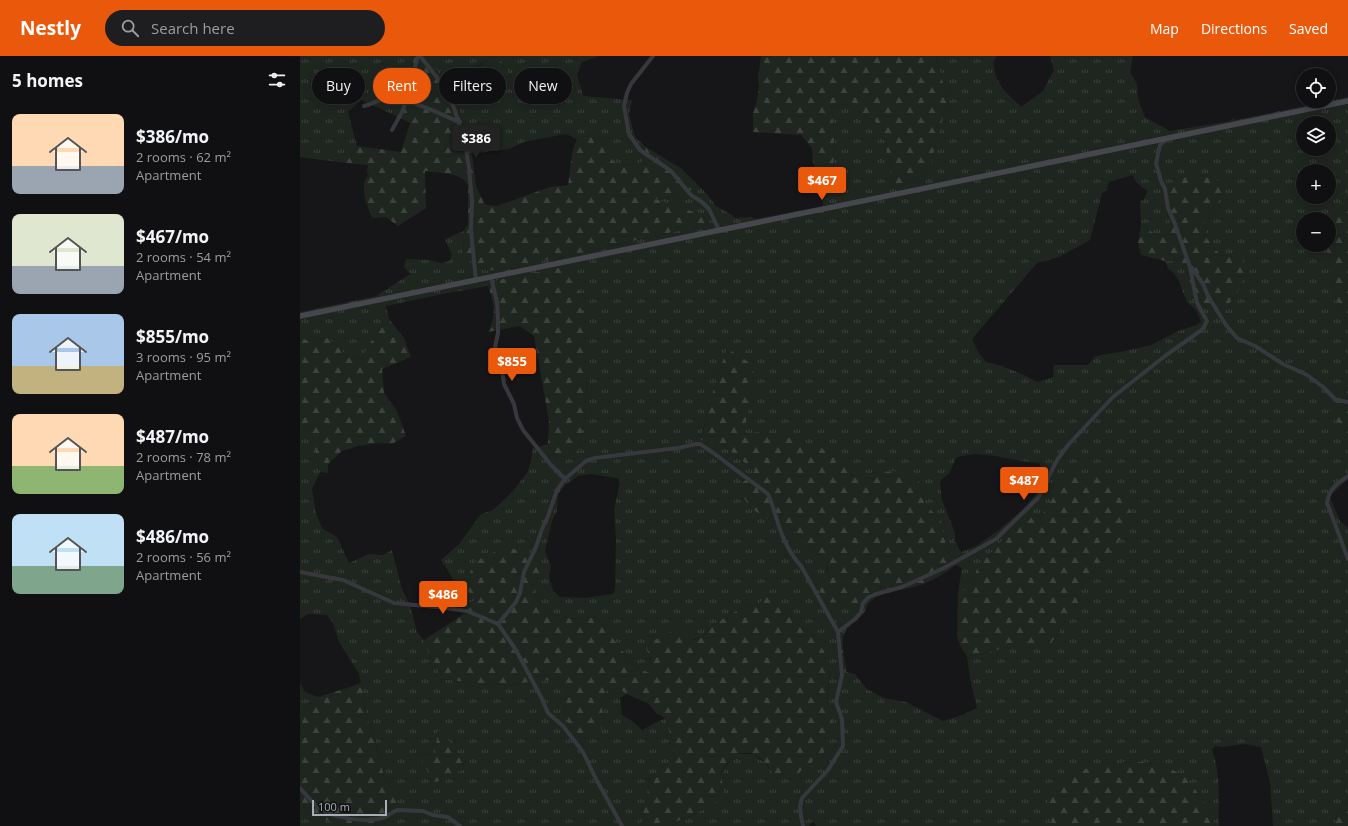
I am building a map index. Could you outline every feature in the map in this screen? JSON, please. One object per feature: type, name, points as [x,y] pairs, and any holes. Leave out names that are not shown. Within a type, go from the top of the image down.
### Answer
[{"type":"street","points":[[416,68],[419,56]]},
{"type":"street","points":[[419,56],[439,80],[454,108],[465,143],[470,168],[472,201],[471,231],[476,280]]},
{"type":"street","points":[[653,56],[631,84],[628,93],[624,106],[628,134],[640,150],[671,171],[691,195],[702,202],[709,209],[719,230]]},
{"type":"street","points":[[300,316],[719,230],[903,194],[1348,101]]},
{"type":"street","points":[[364,106],[373,103]]},
{"type":"street","points":[[392,130],[405,104]]},
{"type":"street","points":[[414,104],[445,115],[459,123]]},
{"type":"street","points":[[838,632],[855,619],[861,612],[863,604],[869,597],[902,587],[944,568],[996,539],[1038,498],[1057,460],[1068,445],[1113,396],[1164,356],[1203,329],[1207,321],[1197,303],[1190,267],[1176,224],[1168,208],[1165,190],[1156,163],[1160,145],[1167,139]]},
{"type":"street","points":[[1190,267],[1203,284],[1208,296],[1226,325],[1237,338],[1255,346],[1283,364],[1307,375],[1323,387],[1336,400],[1348,402]]},
{"type":"street","points":[[490,278],[497,302],[498,333],[495,346],[501,362],[504,384],[514,404],[517,418],[523,430],[565,479]]},
{"type":"street","points":[[498,624],[516,602],[520,593],[524,572],[536,547],[557,490],[565,479],[586,461],[595,458],[700,444],[768,494],[772,502],[783,539],[801,566],[838,632],[842,675],[836,702],[842,719],[843,746],[828,770],[802,798],[800,811],[803,826]]},
{"type":"street","points":[[1348,476],[1328,494],[1327,503],[1348,559]]},
{"type":"street","points":[[300,572],[343,580],[394,603],[446,608],[467,612],[498,624],[520,657],[548,713],[564,726],[583,752],[622,826]]},
{"type":"street","points":[[300,788],[320,809],[337,817],[360,820],[385,817],[398,810],[424,811],[433,815],[448,817],[460,826]]},
{"type":"green space","points":[[300,56],[414,56],[411,68],[373,68],[373,104],[399,104],[392,114],[365,102],[365,68],[312,68],[312,104],[357,104],[348,112],[357,146],[346,163],[300,157]]},
{"type":"green space","points":[[414,56],[427,56],[439,74],[439,104],[457,104],[472,154],[476,186],[484,203],[487,205],[497,206],[550,187],[568,185],[572,155],[577,139],[594,134],[607,146],[616,168],[643,162],[646,147],[682,169],[698,185],[682,196],[655,199],[703,215],[708,224],[556,258],[487,271],[463,257],[464,231],[468,224],[468,185],[465,181],[455,175],[425,171],[426,208],[398,226],[386,217],[372,218],[364,196],[364,184],[369,174],[367,172],[368,165],[346,163],[357,146],[401,152],[410,123],[392,114],[398,104],[431,104],[431,68],[412,68]]},
{"type":"green space","points":[[427,56],[492,56],[473,68],[439,68],[439,74]]},
{"type":"green space","points":[[498,56],[599,56],[582,62],[577,74],[583,96],[632,100],[629,113],[633,130],[636,138],[646,147],[643,162],[616,168],[607,146],[594,134],[577,139],[566,134],[524,142],[509,149],[472,154],[458,104],[506,104],[506,84],[513,82]]},
{"type":"green space","points":[[498,56],[505,68],[474,68],[491,57]]},
{"type":"green space","points":[[761,56],[936,56],[948,102],[937,137],[929,172],[912,183],[893,186],[882,126],[846,104],[831,106],[834,131],[833,190],[822,193],[813,162],[812,148],[801,135],[753,132],[753,114],[759,87],[758,78]]},
{"type":"green space","points":[[936,56],[997,56],[993,62],[996,77],[1002,88],[1021,107],[1043,91],[1054,70],[1050,56],[1133,56],[1130,72],[1137,84],[1138,99],[1145,117],[1170,131],[1230,121],[1233,118],[1236,120],[1296,108],[1336,108],[1336,99],[1348,97],[1348,193],[1343,197],[1339,212],[1336,214],[1336,212],[1296,212],[1296,252],[1327,252],[1335,296],[1348,323],[1348,389],[1343,391],[1343,429],[1348,433],[1348,479],[1330,496],[1340,521],[1348,528],[1348,800],[1337,813],[1334,826],[1273,826],[1270,782],[1261,747],[1245,744],[1221,747],[1216,746],[1212,749],[1218,777],[1219,826],[1216,826],[1207,806],[1163,765],[1141,762],[1106,763],[1053,826],[816,826],[813,821],[809,826],[672,826],[673,823],[697,813],[734,754],[753,754],[764,762],[772,772],[833,723],[827,701],[830,673],[815,635],[794,622],[785,608],[759,603],[740,609],[714,624],[701,638],[645,646],[652,664],[649,673],[633,665],[597,617],[566,618],[552,613],[545,608],[533,590],[541,566],[477,600],[465,604],[441,560],[459,544],[481,514],[493,510],[512,492],[527,473],[533,448],[548,444],[556,458],[578,453],[584,426],[587,377],[498,280],[488,286],[386,306],[389,319],[372,340],[361,360],[347,358],[342,350],[327,338],[306,340],[300,338],[300,312],[376,296],[410,274],[404,267],[406,259],[430,260],[441,263],[449,261],[452,255],[445,239],[464,231],[463,257],[556,258],[708,224],[703,215],[654,199],[682,196],[698,185],[716,206],[735,218],[751,217],[755,219],[823,206],[822,193],[833,190],[834,131],[831,106],[846,104],[882,126],[893,186],[912,183],[929,172],[937,137],[948,102]],"holes":[[[1197,174],[1212,180],[1221,181],[1219,200],[1204,219],[1207,239],[1221,256],[1237,253],[1206,309],[1180,260],[1165,261],[1169,270],[1173,272],[1178,279],[1187,302],[1197,311],[1201,322],[1178,331],[1151,345],[1096,356],[1088,365],[1054,365],[1053,377],[1037,382],[1002,366],[986,362],[978,352],[972,339],[1037,263],[1059,257],[1090,240],[1102,193],[1107,190],[1109,182],[1133,175],[1136,182],[1147,191],[1144,200],[1140,201],[1141,225],[1145,226],[1160,239],[1165,237],[1172,226],[1165,210]],[[727,348],[743,434],[765,432],[850,470],[853,478],[876,472],[918,478],[925,504],[941,520],[947,551],[956,565],[962,568],[958,592],[971,589],[978,565],[998,546],[1014,524],[1042,515],[1068,476],[1116,546],[1083,581],[1079,601],[1066,618],[1058,634],[1049,644],[1006,647],[984,654],[967,656],[970,678],[977,708],[943,721],[906,702],[884,698],[867,689],[855,674],[847,672],[843,649],[843,638],[848,628],[864,613],[843,603],[828,602],[827,563],[815,549],[790,528],[764,517],[755,471],[723,445],[701,439],[709,404]],[[975,454],[1039,463],[1046,476],[1040,490],[1022,510],[999,530],[976,546],[961,552],[955,541],[955,533],[942,500],[940,483],[942,479],[949,474],[956,458]],[[590,474],[617,478],[620,481],[614,510],[616,539],[615,590],[613,594],[585,598],[560,597],[553,591],[549,576],[551,566],[545,551],[552,521],[557,511],[558,494],[565,485],[578,476]]]},
{"type":"green space","points":[[506,70],[513,82],[506,84]]},
{"type":"green space","points":[[1197,174],[1227,185],[1219,200],[1204,219],[1207,239],[1221,256],[1237,253],[1246,266],[1241,284],[1232,301],[1227,305],[1218,308],[1206,309],[1180,260],[1165,261],[1141,255],[1138,243],[1141,225],[1145,226],[1160,239],[1165,236],[1172,226],[1165,210],[1167,187],[1181,178]]},
{"type":"green space","points":[[1348,193],[1348,323],[1335,296],[1327,252],[1336,252],[1336,214],[1339,212],[1343,197]]},
{"type":"green space","points":[[569,266],[582,297],[587,377],[584,426],[578,453],[556,458],[548,444],[549,421],[534,336],[520,326],[488,332],[493,320],[494,309],[488,286],[498,280]]},
{"type":"green space","points":[[389,319],[404,338],[411,357],[382,369],[384,393],[397,411],[406,436],[392,444],[380,443],[358,446],[342,451],[328,464],[328,473],[320,472],[311,431],[300,422],[300,338],[306,340],[327,338],[342,350],[347,358],[361,360],[372,340]]},
{"type":"green space","points":[[727,348],[753,365],[755,383],[743,434],[761,432],[771,433],[829,451],[845,460],[853,478],[876,472],[902,471],[918,478],[925,504],[941,520],[947,551],[956,565],[925,583],[880,595],[868,604],[864,613],[843,603],[828,602],[819,589],[817,581],[828,571],[827,563],[815,549],[790,528],[764,517],[751,508],[737,488],[755,471],[723,445],[701,440],[709,404]]},
{"type":"green space","points":[[1348,389],[1348,433],[1343,429],[1329,409],[1343,391]]},
{"type":"green space","points":[[300,422],[311,431],[320,472],[312,489],[316,514],[322,528],[337,537],[349,563],[369,554],[383,555],[392,550],[402,589],[410,605],[417,632],[424,640],[428,652],[443,679],[489,685],[558,679],[568,691],[564,716],[605,727],[601,702],[606,691],[618,688],[627,694],[620,698],[622,715],[642,730],[665,718],[673,742],[675,757],[650,778],[641,826],[373,826],[386,823],[400,808],[384,776],[374,736],[368,721],[359,674],[339,642],[333,623],[327,615],[308,614],[300,619]],"holes":[[[438,730],[443,780],[431,783],[430,776],[419,753],[436,755]]]},
{"type":"green space","points":[[1095,474],[1118,489],[1130,510],[1133,521],[1116,546],[1083,581],[1079,601],[1066,618],[1058,634],[1049,645],[1006,647],[984,654],[967,656],[957,637],[958,592],[971,589],[978,565],[998,546],[1014,524],[1042,515],[1067,476]]},
{"type":"green space","points":[[507,546],[540,560],[542,566],[533,590],[545,608],[552,613],[566,618],[597,617],[633,665],[649,673],[652,664],[645,645],[681,627],[694,640],[701,638],[714,624],[740,609],[759,603],[773,592],[794,622],[815,635],[824,652],[830,673],[827,701],[833,723],[826,750],[797,774],[776,780],[772,772],[761,758],[749,753],[734,754],[721,773],[724,797],[697,813],[673,823],[672,826],[641,826],[650,778],[675,757],[673,742],[665,718],[656,713],[649,704],[627,694],[618,688],[606,691],[601,702],[605,727],[586,736],[574,731],[564,716],[568,691],[558,679],[489,685],[443,679],[428,652],[424,640],[467,612],[465,604],[477,600],[468,591],[467,578],[476,561]]},
{"type":"green space","points":[[300,683],[305,692],[318,697],[303,711],[300,733]]},
{"type":"green space","points":[[361,683],[368,721],[374,736],[384,776],[401,808],[386,823],[373,826],[342,826],[311,814],[300,800],[300,733],[303,711],[318,697]]},
{"type":"green space","points":[[438,729],[456,749],[464,769],[443,780],[431,783],[430,776],[418,753],[435,755]]},
{"type":"green space","points":[[1141,762],[1163,765],[1186,777],[1207,806],[1216,826],[1052,826],[1048,798],[1078,771],[1106,763]]},
{"type":"green space","points":[[300,800],[311,814],[342,826],[300,826]]},
{"type":"green space","points":[[1348,800],[1348,826],[1334,826],[1337,813]]}]
